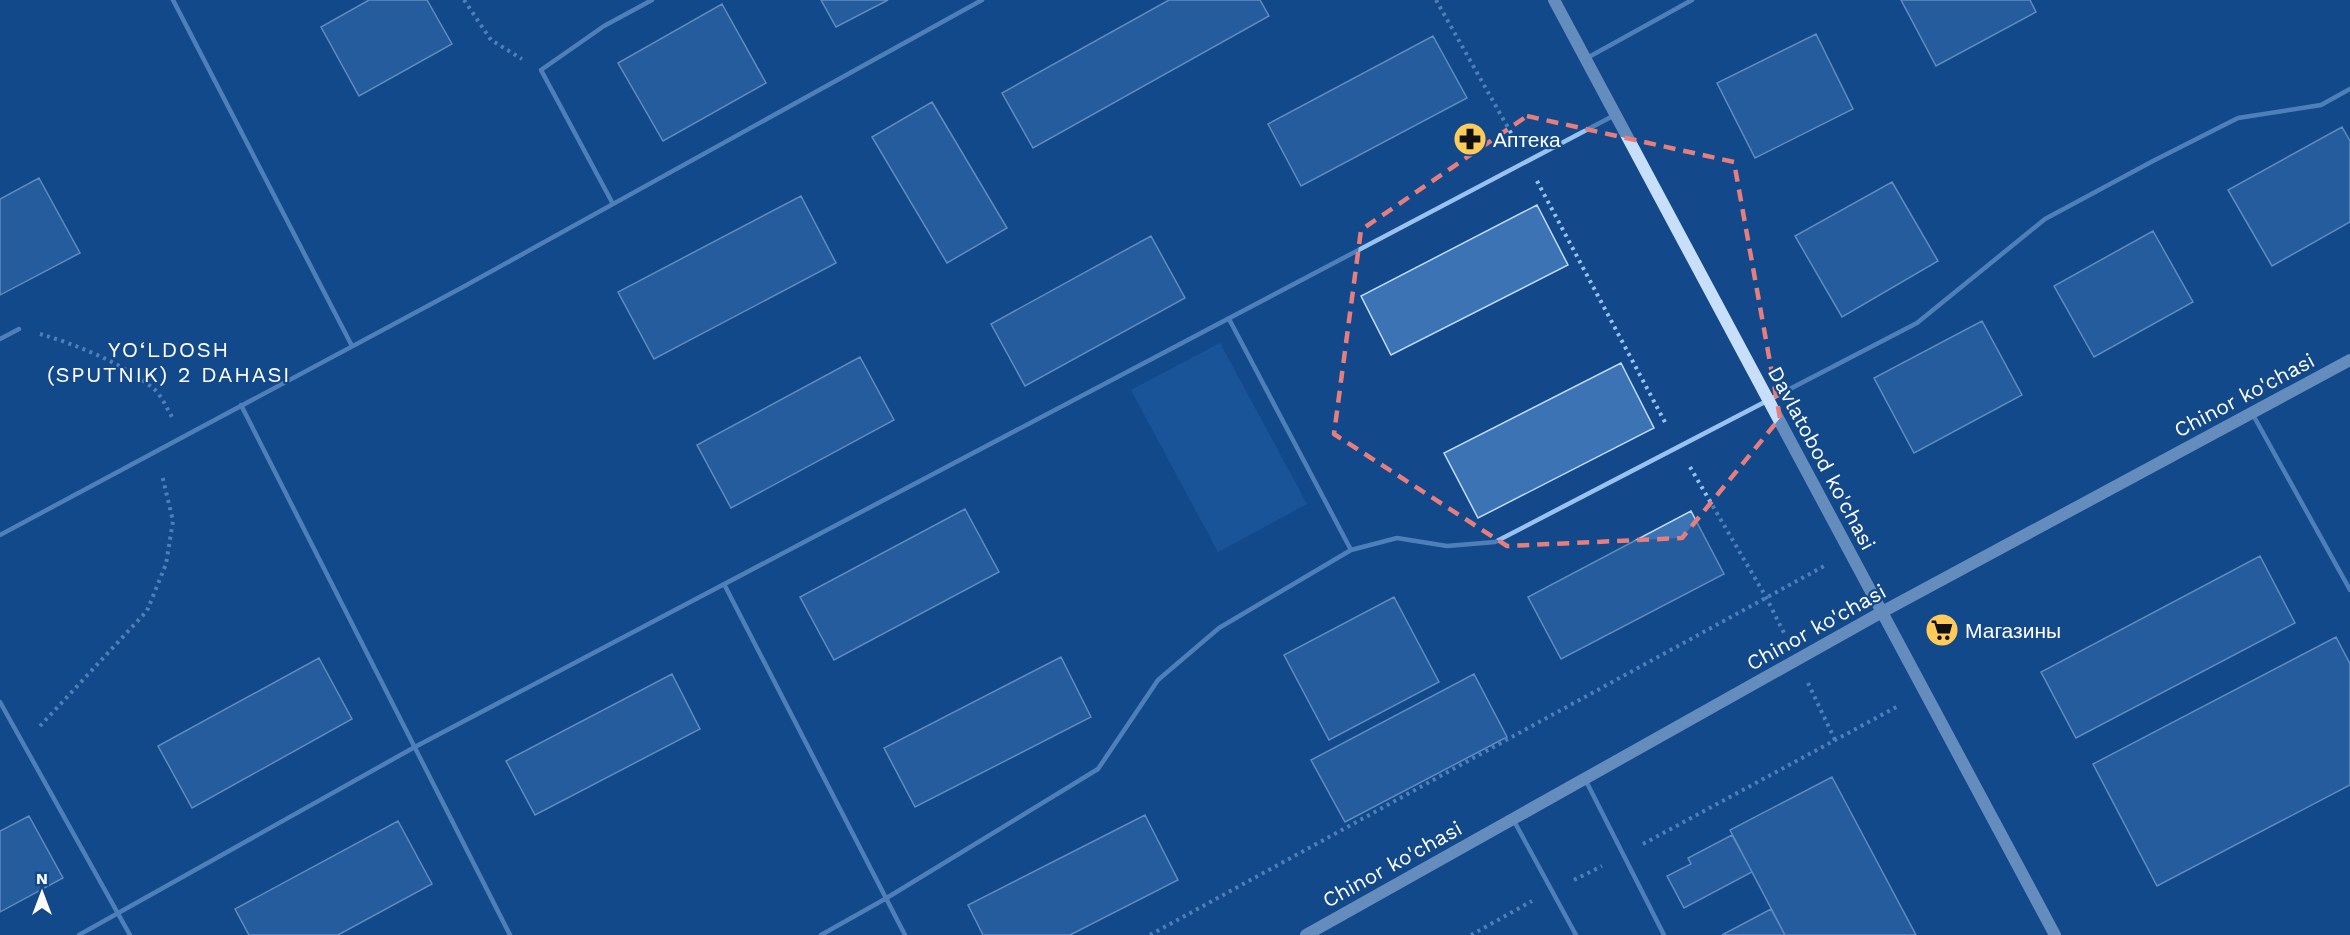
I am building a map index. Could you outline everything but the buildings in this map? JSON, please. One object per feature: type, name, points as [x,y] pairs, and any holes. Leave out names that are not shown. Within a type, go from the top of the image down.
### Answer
[{"type":"street","name":"Davlatobod ko'chasi","points":[[1554,0],[2055,935]]},
{"type":"street","name":"Chinor ko'chasi","points":[[1306,935],[1324,931],[1512,819],[1882,612],[2350,360]]},
{"type":"lane","points":[[173,0],[352,346]]},
{"type":"lane","points":[[613,204],[541,70],[604,26],[652,0]]},
{"type":"lane","points":[[0,535],[613,204],[982,0]]},
{"type":"lane","points":[[1585,58],[1692,0]]},
{"type":"lane","points":[[821,935],[885,899],[1098,769],[1158,680],[1219,628],[1351,550],[1397,537],[1447,546],[1495,542],[1917,322],[2045,219],[2153,161],[2238,118],[2321,105],[2350,89]]},
{"type":"lane","points":[[79,935],[413,748],[1616,115]]},
{"type":"lane","points":[[1228,319],[1351,550]]},
{"type":"lane","points":[[0,339],[20,329]]},
{"type":"lane","points":[[241,405],[413,748],[510,935]]},
{"type":"lane","points":[[2252,413],[2350,590]]},
{"type":"lane","points":[[724,584],[905,935]]},
{"type":"lane","points":[[0,702],[129,935]]},
{"type":"lane","points":[[1585,779],[1664,935]]},
{"type":"lane","points":[[1512,819],[1576,935]]},
{"type":"path","points":[[464,0],[491,40],[541,70]]},
{"type":"path","points":[[1436,0],[1527,162],[1678,448],[1766,597],[1835,740]]},
{"type":"path","points":[[20,329],[74,344],[130,373],[156,391],[183,436]]},
{"type":"path","points":[[23,744],[147,611],[166,564],[173,521],[156,451]]},
{"type":"path","points":[[1150,935],[1849,552]]},
{"type":"path","points":[[1471,935],[1925,692]]},
{"type":"highlighted area","points":[[1527,116],[1734,162],[1780,418],[1682,538],[1507,546],[1334,434],[1361,230]]},
{"type":"shaded area","points":[[1220,343],[1307,504],[1218,552],[1131,390]]},
{"type":"place","name":"Аптека","points":[[1470,139]]},
{"type":"place","name":"Магазины","points":[[1942,630]]},
{"type":"district","name":"YO‘LDOSH (SPUTNIK) 2 DAHASI","points":[[169,362]]}]
